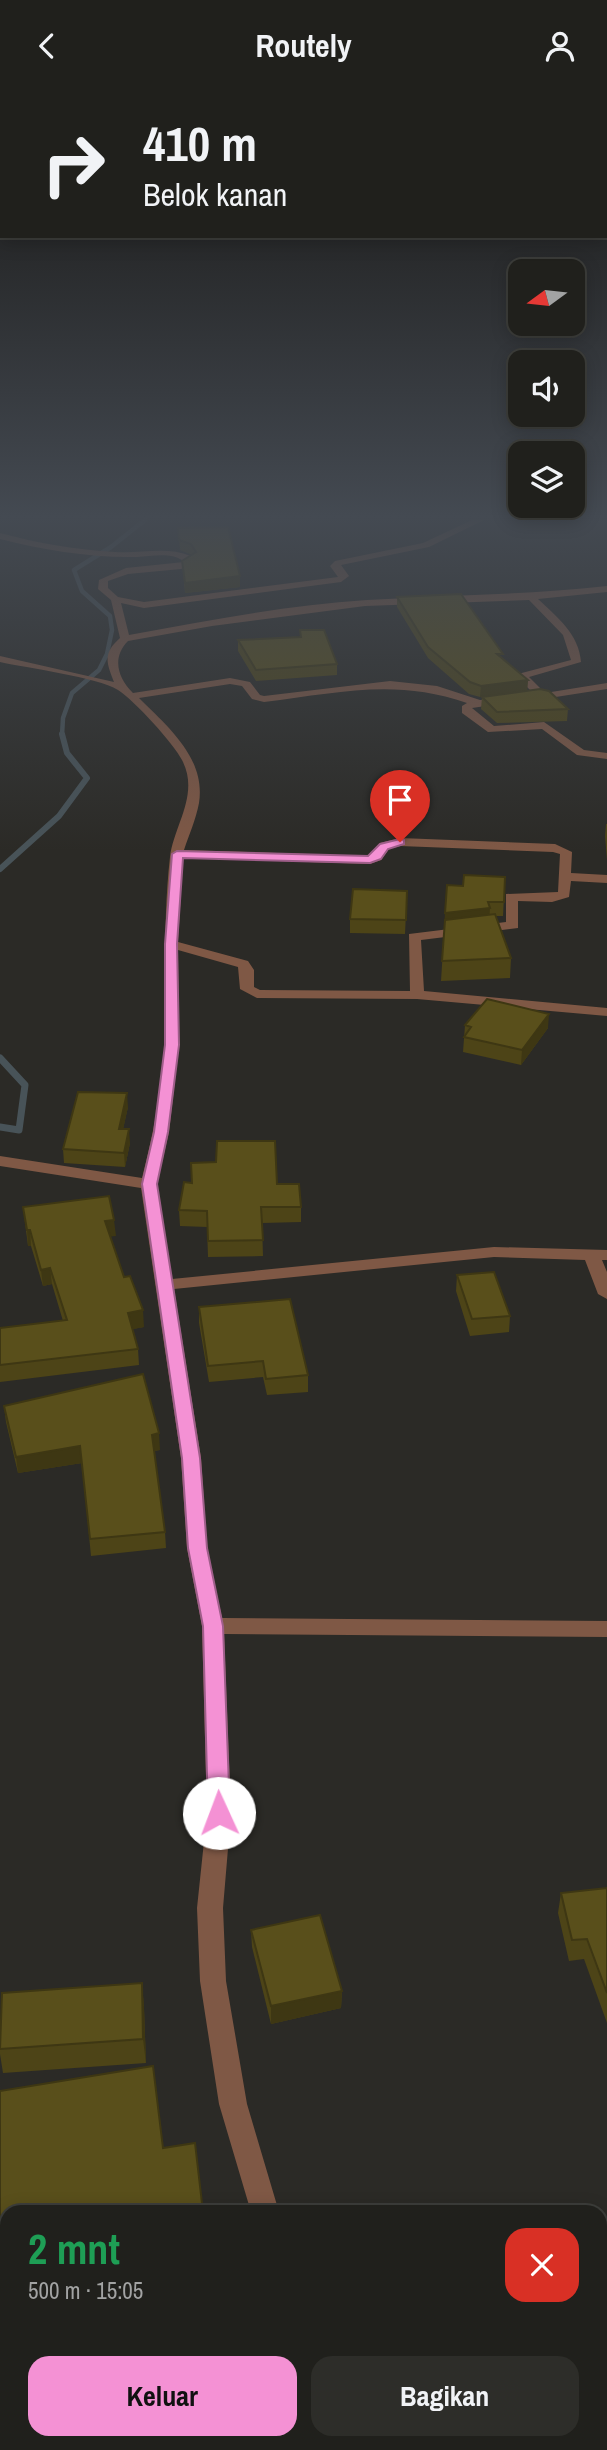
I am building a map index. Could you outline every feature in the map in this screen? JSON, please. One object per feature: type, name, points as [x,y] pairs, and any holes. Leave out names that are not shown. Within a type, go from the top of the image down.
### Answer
[{"type":"street","points":[[123,630],[125,639]]},
{"type":"street","points":[[171,630],[125,639],[113,650],[111,661],[128,692],[187,758],[194,775],[193,803],[177,854],[171,944],[172,1045],[161,1132],[149,1184],[191,1458],[197,1548],[213,1626],[219,1813],[210,1908],[213,1981],[233,2104],[263,2205]]},
{"type":"street","points":[[542,696],[521,678],[576,662],[577,650],[563,630]]},
{"type":"street","points":[[0,659],[100,680],[128,692],[230,681],[246,684],[256,697],[264,699],[390,684],[437,689],[479,703]]},
{"type":"street","points":[[607,686],[479,703],[467,706],[466,711],[492,730],[544,725],[581,753],[607,756]]},
{"type":"street","points":[[177,854],[365,860],[377,857],[384,846],[400,842],[555,848],[566,852],[561,897],[511,897],[514,922],[509,926],[414,937],[417,995]]},
{"type":"street","points":[[564,877],[607,879]]},
{"type":"street","points":[[171,944],[243,964],[247,970],[247,989],[257,995],[417,995],[607,1012]]},
{"type":"street","points":[[0,1161],[149,1184]]},
{"type":"street","points":[[165,1285],[494,1252],[599,1254],[607,1294]]},
{"type":"street","points":[[213,1626],[607,1629]]},
{"type":"building","points":[[300,630],[324,630],[337,664],[256,670],[238,640],[301,637]]},
{"type":"building","points":[[418,630],[486,630],[503,654],[497,654],[528,680],[481,686],[470,682],[428,647]]},
{"type":"building","points":[[540,689],[549,691],[568,709],[497,712],[482,697]]},
{"type":"building","points":[[464,875],[505,877],[504,902],[488,902],[490,908],[445,913],[447,885],[463,886]]},
{"type":"building","points":[[353,889],[407,891],[406,920],[350,919]]},
{"type":"building","points":[[495,914],[511,958],[442,961],[445,920]]},
{"type":"building","points":[[487,999],[549,1014],[522,1050],[464,1037],[471,1027],[465,1025]]},
{"type":"building","points":[[78,1092],[127,1093],[119,1129],[129,1129],[124,1153],[63,1149]]},
{"type":"building","points":[[217,1141],[275,1141],[277,1184],[299,1184],[301,1207],[261,1207],[263,1240],[208,1241],[207,1211],[179,1210],[184,1182],[192,1183],[191,1163],[216,1162]]},
{"type":"building","points":[[109,1196],[114,1220],[105,1221],[124,1277],[130,1276],[143,1310],[128,1313],[138,1349],[0,1365],[0,1328],[67,1320],[50,1268],[41,1270],[30,1230],[27,1230],[23,1207]]},
{"type":"building","points":[[494,1272],[510,1316],[472,1319],[457,1275]]},
{"type":"building","points":[[290,1299],[308,1375],[266,1379],[263,1361],[208,1366],[199,1307]]},
{"type":"building","points":[[143,1374],[159,1433],[152,1435],[165,1532],[90,1539],[80,1446],[16,1457],[4,1406]]},
{"type":"building","points":[[607,1888],[607,1993],[587,1939],[572,1940],[561,1893]]},
{"type":"building","points":[[320,1915],[342,1991],[271,2006],[251,1930]]},
{"type":"building","points":[[142,1983],[143,2039],[0,2049],[2,1993]]},
{"type":"building","points":[[153,2066],[163,2148],[195,2143],[202,2205],[0,2205],[0,2091]]},
{"type":"waterway","points":[[62,734],[63,718],[72,693],[99,670],[107,654],[112,630]]},
{"type":"waterway","points":[[0,869],[59,816],[87,778],[67,753],[62,734]]},
{"type":"waterway","points":[[0,1058],[25,1085],[19,1130],[0,1127]]},
{"type":"route","points":[[219,1813],[213,1626],[197,1548],[191,1458],[149,1184],[161,1132],[172,1045],[171,944],[177,854],[370,860],[377,857],[384,846],[400,842]]}]
